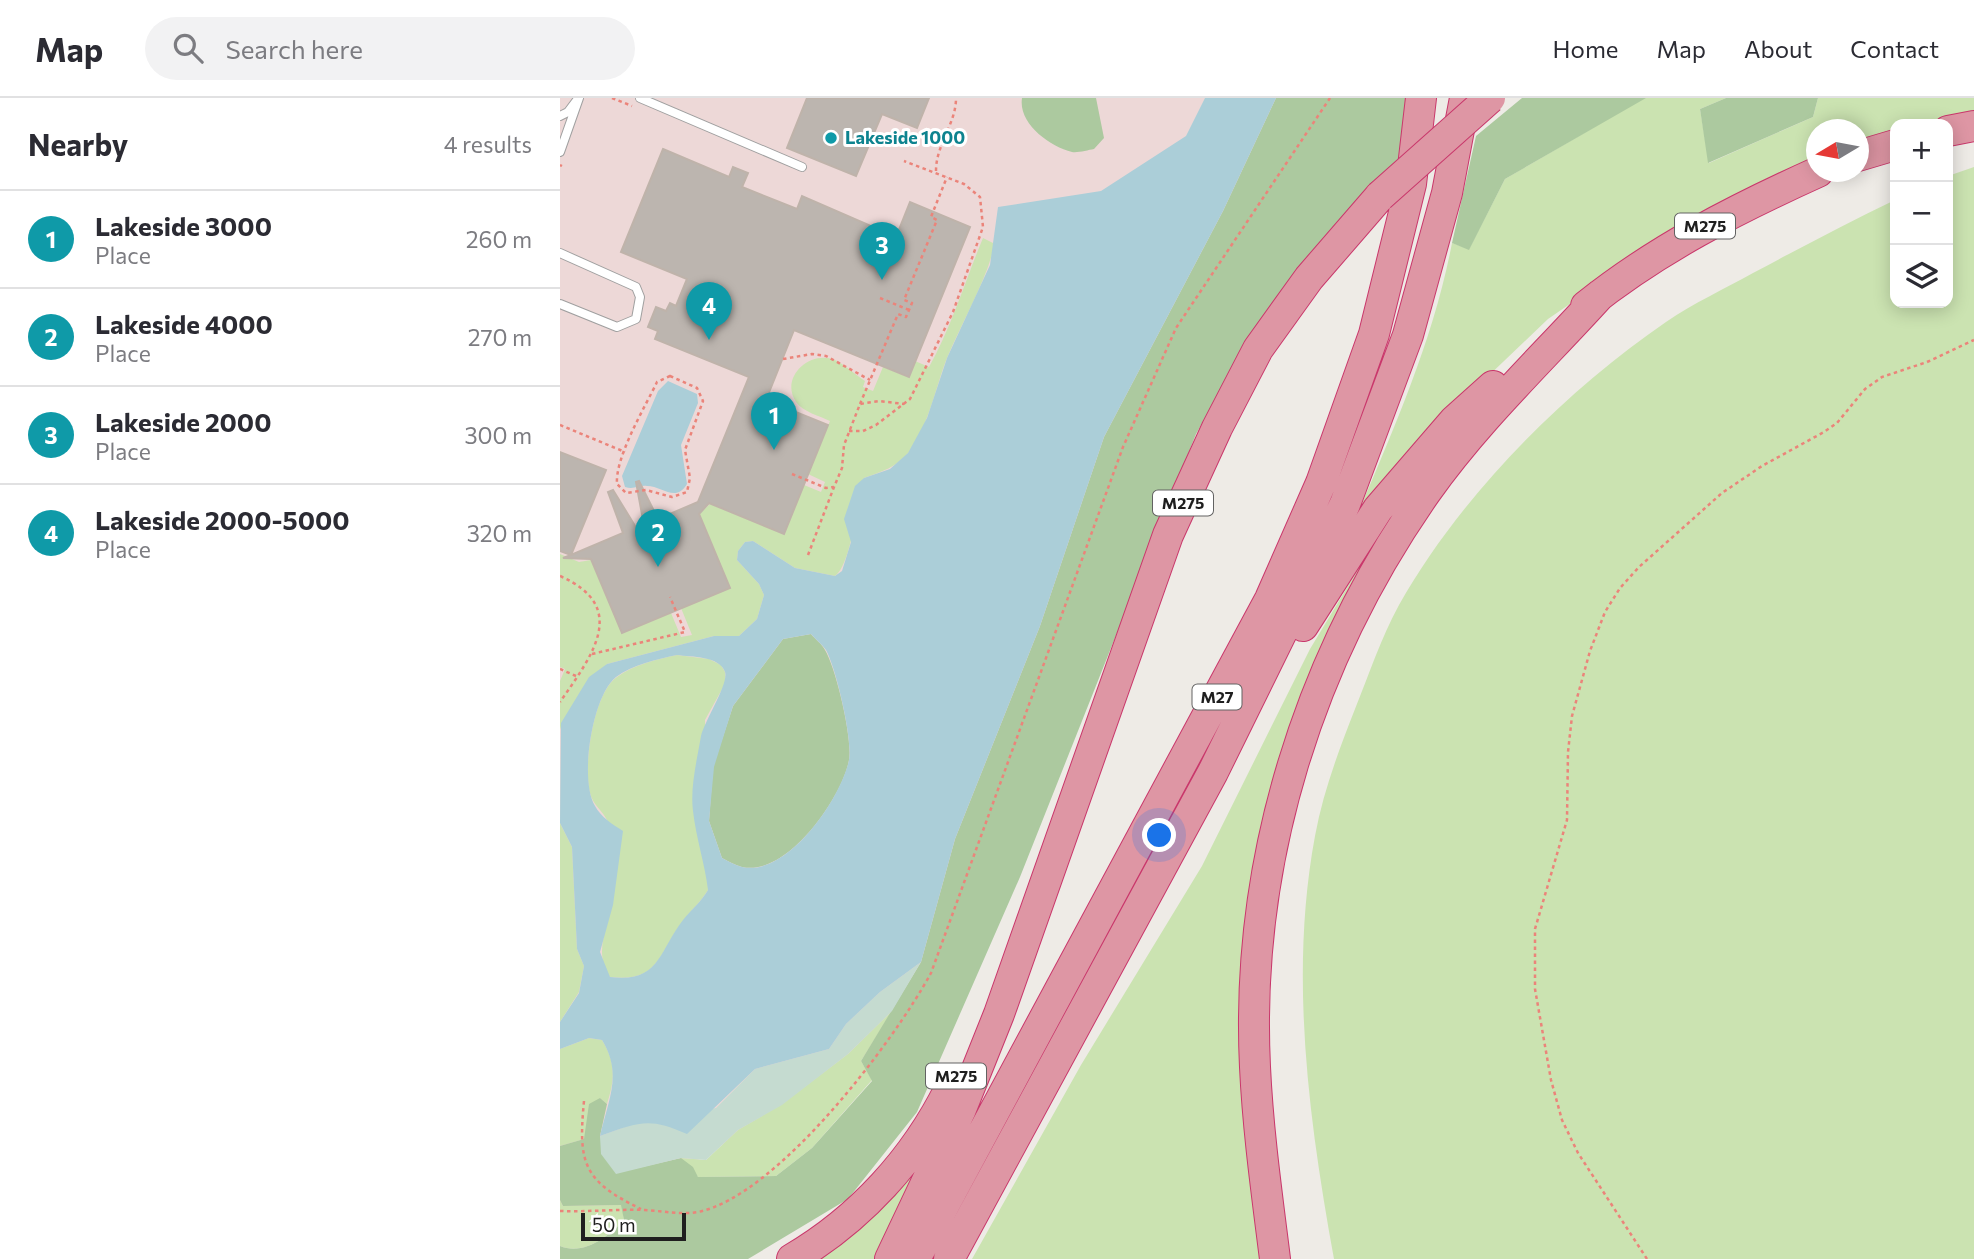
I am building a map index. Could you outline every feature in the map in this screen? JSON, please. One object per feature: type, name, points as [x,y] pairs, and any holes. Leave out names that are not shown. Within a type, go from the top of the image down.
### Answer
[{"type":"highway","name":"M27","points":[[915,1259],[1270,598],[1321,483],[1374,334],[1411,184],[1421,98]]},
{"type":"highway","name":"M27","points":[[949,1259],[1213,772],[1345,504],[1404,348],[1447,193],[1465,98]]},
{"type":"highway","name":"M275","points":[[792,1259],[858,1210],[898,1168],[931,1123],[958,1074],[1037,880],[1057,849],[1168,535],[1217,428],[1258,349],[1309,278],[1380,195],[1490,98]]},
{"type":"highway","points":[[1953,130],[1974,125]]},
{"type":"highway","points":[[1869,153],[1890,146]]},
{"type":"highway","name":"M275","points":[[1275,1259],[1259,1133],[1255,1065],[1255,1000],[1263,910],[1276,834],[1309,709],[1375,570],[1427,490],[1498,401],[1600,295],[1659,253],[1714,221],[1806,178]]},
{"type":"highway","points":[[1213,772],[1378,509],[1454,421],[1600,295]]},
{"type":"highway","points":[[890,1259],[961,1109],[1026,942],[1057,849]]},
{"type":"lane","points":[[560,116],[568,112],[579,98]]},
{"type":"lane","points":[[560,152],[579,98]]},
{"type":"lane","points":[[640,98],[802,167]]},
{"type":"lane","points":[[560,253],[636,287],[640,297],[636,319],[617,327],[560,304]]},
{"type":"path","points":[[936,173],[941,141],[953,118],[957,98]]},
{"type":"path","points":[[560,1211],[698,1212],[723,1204],[758,1180],[802,1143],[836,1107],[916,1000],[931,973],[958,903],[1123,447],[1158,366],[1196,296],[1330,98]]},
{"type":"path","points":[[849,431],[863,431],[876,425],[910,398],[953,312],[983,228],[980,197],[964,184],[904,161]]},
{"type":"path","points":[[808,555],[842,468],[844,445],[860,404],[898,314],[906,317],[912,303],[904,300],[937,220],[931,217],[947,177]]},
{"type":"path","points":[[880,298],[909,310]]},
{"type":"path","points":[[1647,1259],[1578,1153],[1562,1121],[1551,1080],[1535,989],[1535,929],[1567,820],[1572,716],[1590,651],[1605,612],[1620,588],[1639,567],[1722,493],[1762,466],[1837,423],[1865,389],[1882,377],[1927,362],[1974,340]]},
{"type":"path","points":[[783,359],[812,354],[826,356],[871,381]]},
{"type":"path","points":[[676,377],[697,388],[703,401],[685,450],[690,478],[687,492],[672,497],[646,490],[622,491],[616,477],[625,452],[659,378],[676,377]]},
{"type":"path","points":[[860,404],[879,401],[904,404]]},
{"type":"path","points":[[560,426],[625,452]]},
{"type":"path","points":[[792,474],[826,488],[834,487]]},
{"type":"path","points":[[560,576],[586,589],[593,597],[600,625],[599,637],[592,654],[560,702]]},
{"type":"path","points":[[592,654],[685,632],[670,597]]},
{"type":"path","points":[[560,669],[578,677]]},
{"type":"path","points":[[584,1101],[580,1139],[584,1158],[593,1178],[617,1197],[644,1210]]},
{"type":"shaded area","points":[[560,98],[1358,98],[1244,250],[938,1010],[560,1246]]},
{"type":"green space","points":[[1022,98],[1096,98],[1104,138],[1094,149],[1080,152],[1054,145],[1030,124],[1022,107]]},
{"type":"green space","points":[[1276,98],[1415,98],[1410,146],[1330,231],[1242,351],[1196,434],[1020,877],[917,1112],[848,1199],[748,1259],[560,1259],[560,1246],[578,1248],[595,1243],[624,1220],[621,1205],[563,1206],[560,1200],[560,1146],[584,1139],[589,1104],[600,1098],[607,1104],[600,1136],[616,1173],[681,1158],[693,1167],[698,1177],[776,1176],[812,1148],[872,1081],[861,1061],[921,962],[955,839],[1040,626],[1104,437],[1223,211]]},
{"type":"green space","points":[[1522,98],[1646,98],[1505,179],[1469,250],[1452,243],[1476,136]]},
{"type":"green space","points":[[1644,98],[1726,98],[1700,109],[1709,163],[1806,120],[1806,168],[1628,264],[1548,319],[1459,404],[1345,544],[1420,359],[1433,321],[1452,243],[1469,249],[1505,179]]},
{"type":"green space","points":[[1726,98],[1818,98],[1813,117],[1708,163],[1700,109]]},
{"type":"green space","points":[[1818,98],[1974,98],[1974,114],[1950,119],[1890,119],[1890,135],[1869,142],[1869,119],[1808,119],[1813,117]]},
{"type":"green space","points":[[1974,167],[1974,1259],[1334,1259],[1317,1154],[1305,1048],[1303,941],[1307,888],[1318,820],[1332,771],[1376,656],[1399,605],[1452,524],[1517,449],[1627,350],[1698,302],[1890,203],[1890,308],[1953,308],[1953,174]]},
{"type":"green space","points":[[983,238],[995,244],[991,259],[947,358],[922,430],[909,452],[899,462],[864,478],[850,546],[841,570],[835,576],[795,568],[753,541],[745,542],[738,551],[737,560],[759,584],[764,595],[757,619],[739,636],[714,636],[607,664],[562,722],[560,730],[560,681],[565,669],[560,667],[560,554],[579,562],[591,560],[622,633],[671,613],[681,637],[692,635],[681,608],[730,588],[699,514],[710,504],[784,534],[804,485],[821,492],[825,482],[808,474],[830,421],[807,411],[796,402],[792,384],[799,369],[814,359],[832,359],[865,381],[863,387],[873,391],[883,367],[908,377],[915,361],[929,367],[951,320]]},
{"type":"green space","points":[[1374,543],[1327,643],[1255,881],[1265,1259],[972,1259],[1081,1065],[1202,866],[1310,649]]},
{"type":"green space","points":[[811,634],[824,648],[834,672],[846,721],[849,760],[836,794],[810,832],[794,848],[777,860],[759,867],[742,867],[722,858],[709,821],[713,767],[733,706],[783,639]]},
{"type":"green space","points":[[677,655],[709,659],[721,665],[725,672],[726,682],[705,720],[708,890],[683,921],[656,963],[639,975],[610,977],[604,966],[602,945],[612,902],[610,835],[607,820],[590,793],[588,766],[592,731],[602,698],[617,677],[638,666]]},
{"type":"green space","points":[[560,823],[572,847],[577,949],[584,966],[579,992],[560,1022]]},
{"type":"green space","points":[[921,962],[892,1011],[848,1054],[782,1105],[738,1130],[706,1160],[681,1158],[616,1174],[601,1154],[600,1136],[630,1125],[716,1108],[755,1069],[829,1049],[846,1024],[880,992]]},
{"type":"green space","points":[[892,1011],[861,1061],[872,1080],[812,1148],[776,1176],[698,1177],[681,1158],[706,1160],[738,1130],[782,1104],[848,1054]]},
{"type":"green space","points":[[589,1038],[602,1040],[610,1056],[613,1079],[610,1095],[607,1104],[600,1098],[584,1139],[560,1146],[560,1049]]},
{"type":"green space","points":[[931,1146],[874,1259],[811,1259]]},
{"type":"green space","points":[[560,1200],[563,1206],[622,1205],[624,1220],[595,1243],[578,1248],[560,1246]]},
{"type":"water","points":[[1205,98],[1276,98],[1223,211],[1104,437],[1040,626],[955,839],[921,962],[880,992],[846,1024],[829,1049],[755,1069],[687,1134],[663,1125],[644,1123],[600,1136],[612,1087],[612,1064],[608,1052],[602,1040],[589,1038],[560,1049],[560,1022],[579,993],[584,966],[577,949],[572,847],[560,823],[561,723],[589,677],[607,664],[714,636],[739,636],[757,619],[764,595],[759,584],[737,560],[738,551],[745,542],[753,541],[795,568],[835,576],[842,571],[851,542],[844,519],[855,486],[864,478],[890,469],[908,453],[927,418],[947,358],[990,265],[998,207],[1101,191],[1186,136]],"holes":[[[811,634],[826,650],[834,672],[846,721],[849,760],[835,794],[810,832],[777,860],[759,867],[742,867],[722,858],[709,821],[714,767],[733,706],[783,639]],[[677,655],[711,660],[725,672],[724,684],[703,729],[693,783],[694,821],[708,890],[683,920],[656,963],[639,975],[610,977],[600,952],[613,905],[623,831],[600,814],[590,794],[590,739],[600,702],[616,677],[637,666]]]},
{"type":"water","points":[[668,381],[697,394],[698,403],[681,445],[687,484],[683,490],[673,493],[647,486],[625,487],[622,476],[658,391]]},
{"type":"building","name":"Lakeside 1000","points":[[807,98],[929,98],[917,128],[882,114],[856,176],[787,148]]},
{"type":"building","points":[[663,149],[729,177],[733,167],[748,173],[742,187],[797,209],[802,196],[896,237],[910,202],[970,227],[909,377],[794,330],[766,400],[828,425],[784,534],[709,503],[699,514],[730,588],[622,633],[591,559],[563,558],[623,533],[608,492],[613,490],[648,547],[636,482],[639,481],[658,519],[698,502],[749,377],[655,339],[658,331],[648,327],[656,307],[666,311],[670,303],[676,306],[687,279],[621,252]]},
{"type":"building","points":[[560,452],[606,470],[571,555],[560,551]]},
{"type":"place","name":"Lakeside 1000","points":[[831,138]]},
{"type":"place","name":"Lakeside 2000","points":[[882,280]]},
{"type":"place","name":"Lakeside 2000-5000","points":[[709,340]]},
{"type":"place","name":"Lakeside 3000","points":[[774,450]]},
{"type":"place","name":"Lakeside 4000","points":[[658,567]]}]
